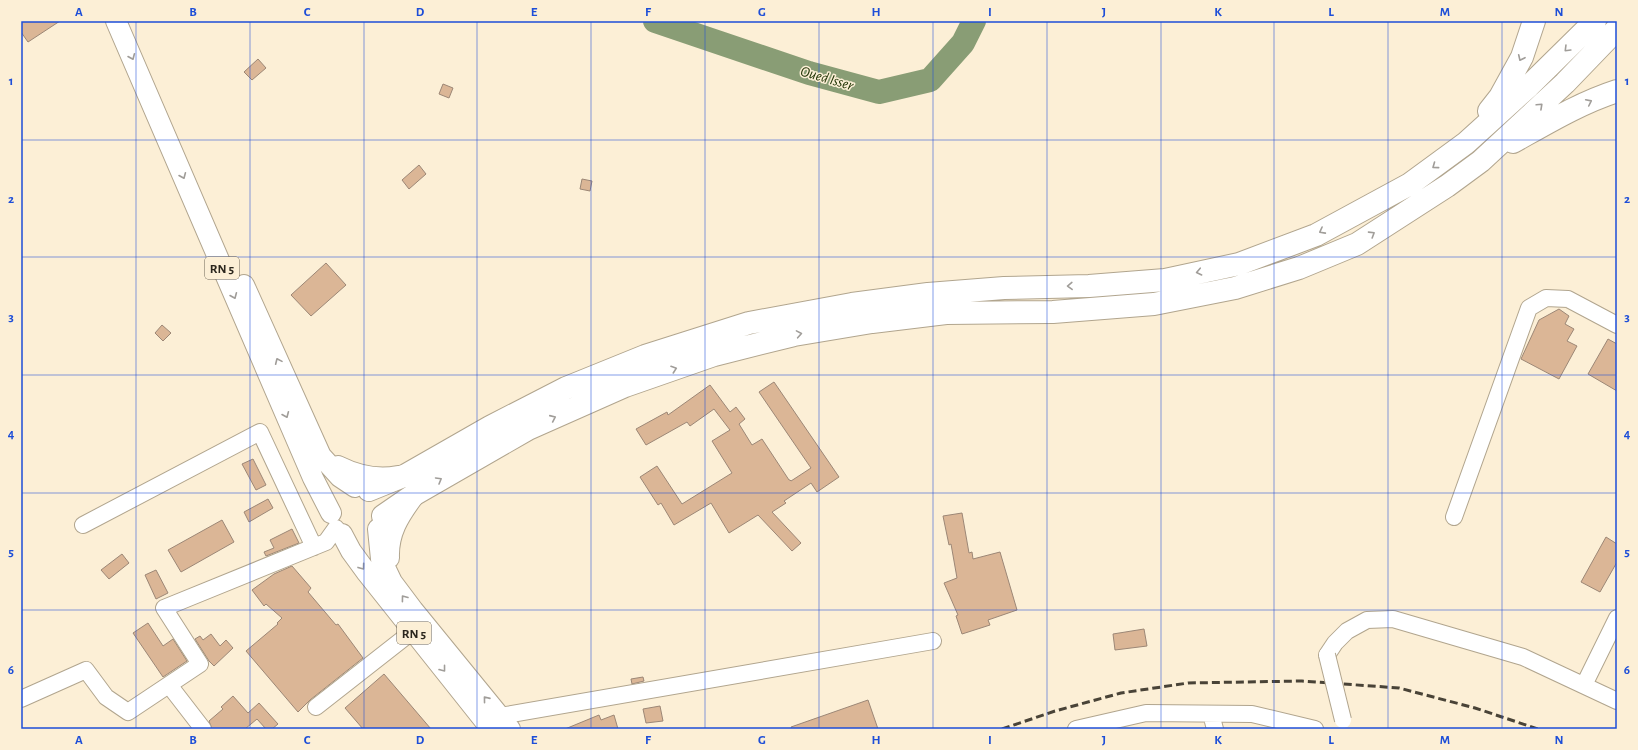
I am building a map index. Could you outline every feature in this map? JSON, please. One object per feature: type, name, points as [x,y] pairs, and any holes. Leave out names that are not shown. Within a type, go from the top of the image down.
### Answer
[{"type":"highway","points":[[1466,143],[1500,96],[1522,57],[1534,21]]},
{"type":"highway","points":[[362,488],[406,475],[490,426],[566,388],[645,356],[749,324],[852,304],[928,294],[1004,288],[1089,286],[1165,280],[1239,264],[1316,235],[1410,184],[1466,143],[1529,86],[1595,21]]},
{"type":"highway","points":[[1481,161],[1565,82],[1617,29]]},
{"type":"highway","points":[[381,523],[415,494],[528,429],[626,386],[714,355],[794,335],[872,322],[946,313],[1053,312],[1154,304],[1242,286],[1299,268],[1357,244],[1447,186],[1481,161],[1552,120],[1601,96],[1617,91]]},
{"type":"main road","name":"RN 5","points":[[116,21],[313,478],[336,525],[363,568],[413,631],[500,725]]},
{"type":"main road","name":"RN 5","points":[[131,21],[317,448],[333,470],[362,488]]},
{"type":"main road","points":[[317,448],[334,464],[351,473],[375,478],[388,478],[406,475]]},
{"type":"main road","points":[[362,488],[379,498],[382,504],[381,523],[372,534],[365,538],[349,538],[336,525],[332,505],[341,493],[362,488]]},
{"type":"main road","points":[[392,582],[389,558],[390,540],[393,528],[415,494]]},
{"type":"main road","name":"RN 5","points":[[381,523],[381,559],[392,582],[500,725]]},
{"type":"street","points":[[1454,517],[1530,308],[1546,298],[1568,300],[1617,325]]},
{"type":"street","points":[[83,525],[260,432],[314,547]]},
{"type":"street","points":[[21,699],[86,670],[106,697],[128,712],[200,664],[164,608],[326,542],[336,525]]},
{"type":"street","points":[[1584,685],[1617,618]]},
{"type":"street","points":[[1343,725],[1327,655],[1334,643],[1347,631],[1367,620],[1393,619],[1523,656],[1617,701]]},
{"type":"street","points":[[316,707],[413,631]]},
{"type":"street","points":[[500,725],[933,641]]},
{"type":"street","points":[[169,685],[202,729]]},
{"type":"street","points":[[1076,729],[1113,725],[1146,713],[1252,714],[1316,729]]},
{"type":"street","points":[[1210,714],[1215,729]]},
{"type":"building","points":[[21,21],[60,21],[28,42],[21,32]]},
{"type":"building","points":[[258,59],[266,68],[252,80],[244,72]]},
{"type":"building","points":[[443,84],[453,88],[449,98],[439,94]]},
{"type":"building","points":[[419,165],[426,174],[409,189],[402,180]]},
{"type":"building","points":[[582,179],[592,181],[590,191],[580,189]]},
{"type":"building","points":[[326,263],[346,285],[311,316],[291,295]]},
{"type":"building","points":[[1559,309],[1569,316],[1565,324],[1574,329],[1567,341],[1577,346],[1559,379],[1521,359],[1539,320]]},
{"type":"building","points":[[162,325],[171,333],[163,341],[155,333]]},
{"type":"building","points":[[1608,339],[1617,344],[1617,391],[1588,374]]},
{"type":"building","points":[[774,382],[839,477],[817,492],[811,483],[784,501],[786,503],[772,512],[801,543],[792,551],[758,515],[729,533],[711,503],[674,525],[661,503],[658,505],[640,477],[657,466],[682,504],[732,473],[712,441],[730,430],[714,409],[690,426],[687,422],[646,445],[636,429],[667,412],[668,415],[710,385],[730,412],[736,407],[745,419],[739,424],[752,445],[762,439],[791,481],[811,468],[759,392]]},
{"type":"building","points":[[253,459],[266,485],[256,490],[242,464]]},
{"type":"building","points":[[268,499],[273,508],[249,522],[244,512]]},
{"type":"building","points":[[962,513],[969,553],[972,552],[973,559],[1000,552],[1017,610],[988,620],[990,625],[962,634],[956,616],[958,615],[944,583],[957,578],[951,544],[949,545],[943,516]]},
{"type":"building","points":[[222,520],[234,542],[181,572],[168,550]]},
{"type":"building","points":[[292,529],[299,543],[266,556],[264,552],[274,548],[270,540]]},
{"type":"building","points":[[1606,537],[1617,544],[1617,562],[1600,592],[1581,582]]},
{"type":"building","points":[[122,554],[129,563],[109,579],[101,570]]},
{"type":"building","points":[[292,566],[311,588],[308,592],[336,625],[338,624],[363,658],[310,700],[298,712],[246,651],[278,624],[277,623],[282,618],[266,604],[264,606],[252,590],[274,574]]},
{"type":"building","points":[[156,570],[168,593],[156,599],[145,575]]},
{"type":"building","points":[[148,623],[163,646],[173,639],[187,661],[163,677],[133,633]]},
{"type":"building","points":[[1144,629],[1147,646],[1115,650],[1113,634]]},
{"type":"building","points":[[211,634],[220,646],[226,640],[233,648],[214,666],[209,661],[195,639],[200,636],[203,640]]},
{"type":"building","points":[[384,674],[431,729],[363,729],[345,708]]},
{"type":"building","points":[[643,677],[644,681],[632,684],[631,679]]},
{"type":"building","points":[[233,696],[248,713],[259,703],[278,724],[272,729],[266,729],[257,719],[245,729],[212,729],[209,721],[223,709],[221,707]]},
{"type":"building","points":[[868,700],[878,729],[792,729],[791,727]]},
{"type":"building","points":[[660,706],[663,721],[646,723],[643,709]]},
{"type":"building","points":[[599,715],[601,720],[614,715],[618,729],[565,729]]},
{"type":"waterway","name":"Oued Isser","points":[[655,21],[809,73],[879,92],[930,80],[963,43],[974,21]]},
{"type":"railway","points":[[1002,729],[1055,711],[1121,693],[1188,683],[1302,681],[1399,688],[1475,708],[1538,729]]}]
